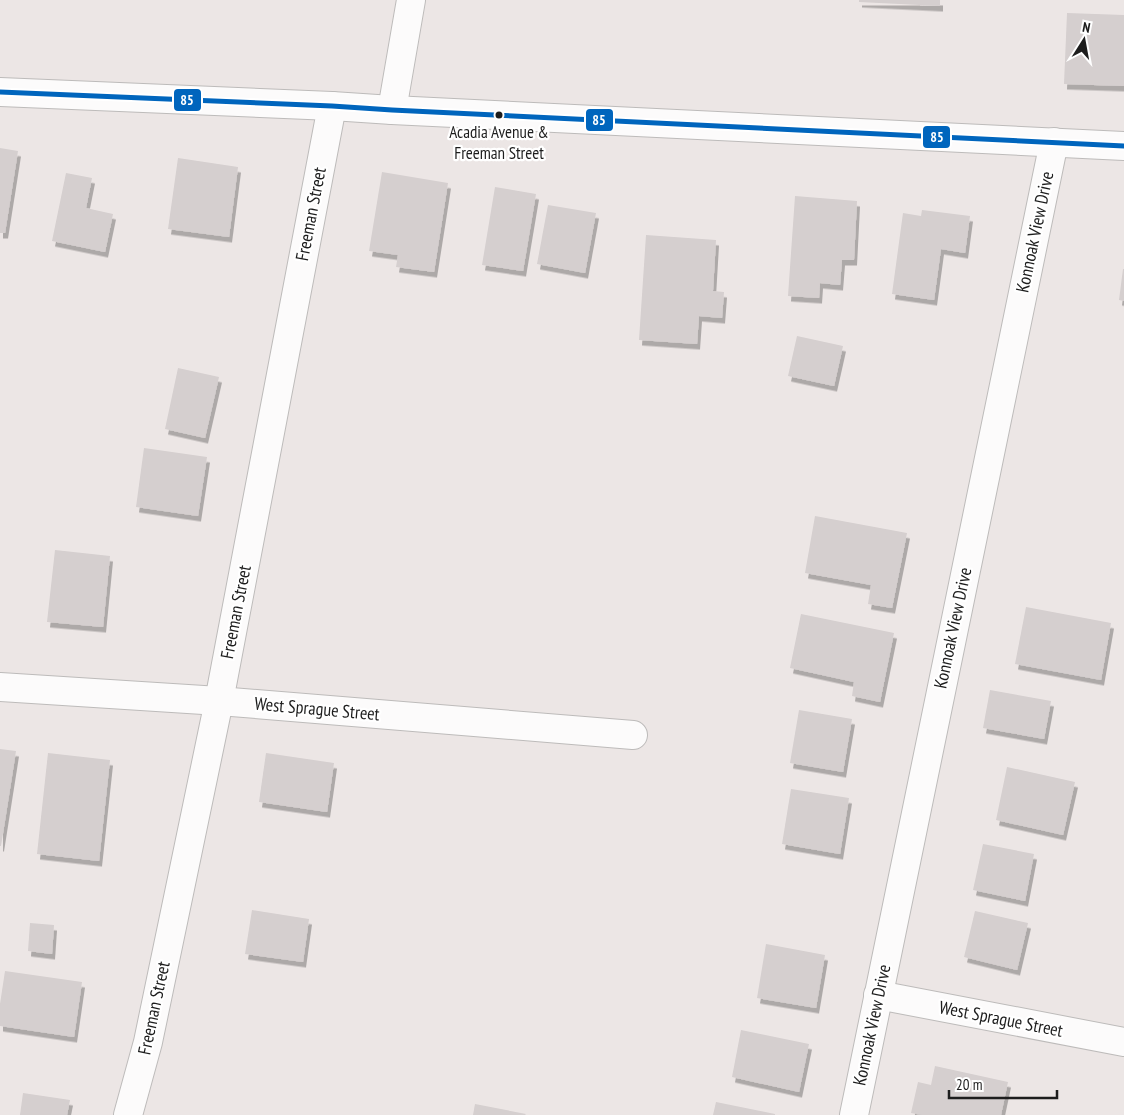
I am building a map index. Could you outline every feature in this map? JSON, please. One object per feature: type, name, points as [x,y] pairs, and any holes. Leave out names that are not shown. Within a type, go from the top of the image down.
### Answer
[{"type":"street","points":[[392,110],[410,0]]},
{"type":"street","points":[[0,92],[332,106],[1124,146]]},
{"type":"street","name":"Freeman Street","points":[[128,1115],[148,1042],[219,700],[332,106]]},
{"type":"street","name":"Konnoak View Drive","points":[[854,1115],[1054,142]]},
{"type":"street","name":"West Sprague Street","points":[[0,687],[219,700],[633,735]]},
{"type":"street","name":"West Sprague Street","points":[[878,995],[1124,1042]]},
{"type":"building","points":[[859,0],[940,0],[940,6],[859,2]]},
{"type":"building","points":[[1067,13],[1124,15],[1124,86],[1064,84]]},
{"type":"building","points":[[0,148],[18,151],[5,233],[0,233]]},
{"type":"building","points":[[178,158],[238,167],[229,237],[168,229]]},
{"type":"building","points":[[382,172],[448,183],[434,272],[396,267],[398,255],[369,251]]},
{"type":"building","points":[[66,173],[92,178],[86,208],[113,214],[105,252],[52,241]]},
{"type":"building","points":[[495,187],[536,194],[523,271],[482,265]]},
{"type":"building","points":[[795,196],[857,201],[854,260],[842,260],[840,285],[820,283],[819,298],[788,296]]},
{"type":"building","points":[[548,205],[596,213],[585,273],[537,264]]},
{"type":"building","points":[[922,210],[970,216],[965,253],[941,249],[934,300],[892,294],[903,213],[921,216]]},
{"type":"building","points":[[646,235],[716,240],[713,291],[724,292],[722,318],[699,316],[697,344],[639,340]]},
{"type":"building","points":[[1124,269],[1124,301],[1119,300]]},
{"type":"building","points":[[797,336],[843,346],[834,386],[788,376]]},
{"type":"building","points":[[178,368],[219,377],[205,438],[165,429]]},
{"type":"building","points":[[144,448],[207,457],[198,516],[136,507]]},
{"type":"building","points":[[815,516],[907,533],[892,608],[868,604],[871,585],[805,573]]},
{"type":"building","points":[[55,550],[110,556],[103,627],[47,622]]},
{"type":"building","points":[[1026,607],[1111,623],[1101,680],[1015,664]]},
{"type":"building","points":[[801,614],[894,633],[880,702],[852,696],[854,682],[790,668]]},
{"type":"building","points":[[990,690],[1051,701],[1044,739],[983,728]]},
{"type":"building","points":[[799,710],[852,719],[843,772],[790,763]]},
{"type":"building","points":[[0,749],[16,751],[1,846],[0,846]]},
{"type":"building","points":[[48,753],[110,760],[99,861],[37,854]]},
{"type":"building","points":[[266,753],[334,763],[327,812],[259,802]]},
{"type":"building","points":[[1007,767],[1075,782],[1063,835],[996,820]]},
{"type":"building","points":[[791,789],[849,798],[840,854],[782,844]]},
{"type":"building","points":[[983,844],[1034,854],[1025,901],[973,890]]},
{"type":"building","points":[[252,910],[309,919],[303,962],[245,954]]},
{"type":"building","points":[[975,911],[1028,923],[1017,970],[964,957]]},
{"type":"building","points":[[30,923],[54,925],[52,954],[28,951]]},
{"type":"building","points":[[766,944],[825,955],[816,1008],[757,998]]},
{"type":"building","points":[[5,971],[82,982],[74,1037],[0,1026],[0,1004]]},
{"type":"building","points":[[741,1030],[809,1044],[799,1092],[732,1077]]},
{"type":"building","points":[[935,1066],[1008,1082],[1001,1115],[922,1115],[911,1113],[918,1082],[931,1085]]},
{"type":"building","points":[[23,1093],[70,1100],[67,1115],[20,1115]]},
{"type":"building","points":[[716,1102],[775,1114],[775,1115],[713,1115]]},
{"type":"building","points":[[475,1104],[526,1114],[473,1115]]},
{"type":"transit line","name":"85","points":[[0,92],[332,106],[1124,146]]},
{"type":"place","name":"Acadia Avenue & Freeman Street","points":[[499,115]]}]
